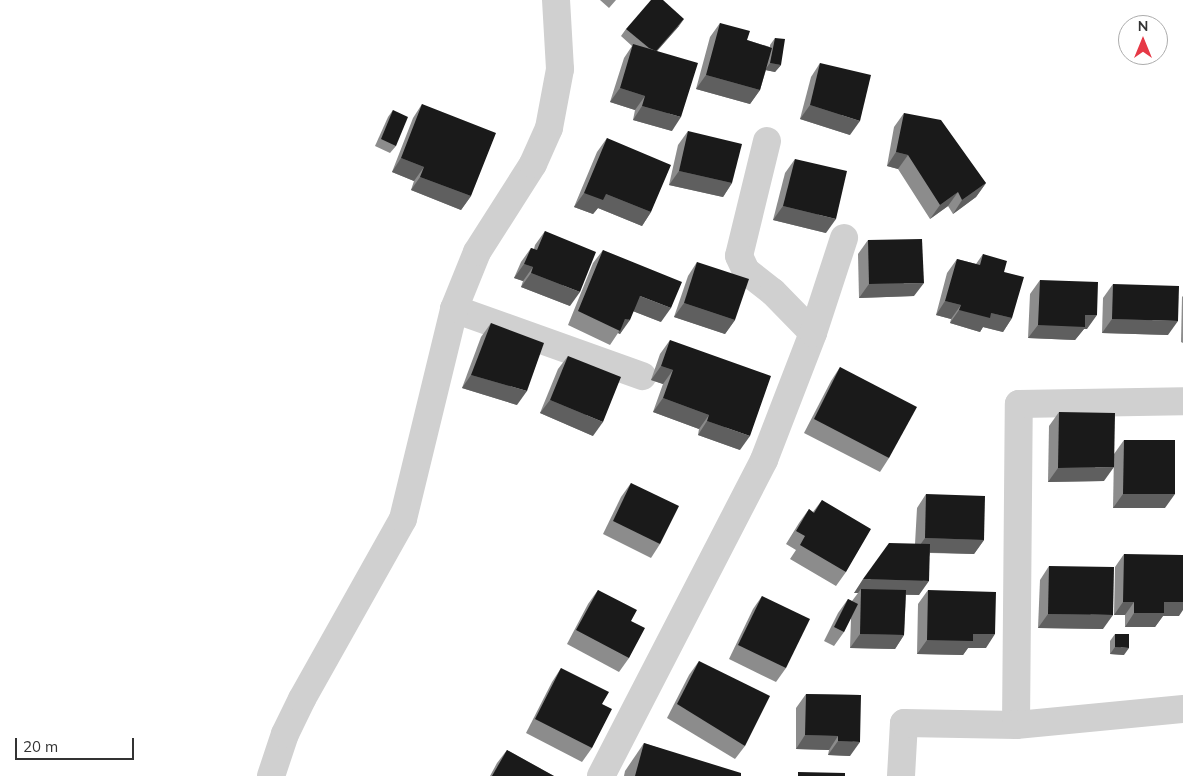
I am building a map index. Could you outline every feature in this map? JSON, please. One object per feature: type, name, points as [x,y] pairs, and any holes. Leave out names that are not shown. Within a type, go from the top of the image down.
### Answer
[{"type":"street","points":[[271,776],[285,734],[302,699],[403,519],[454,309],[477,252],[533,164],[549,128],[560,70],[556,0]]},
{"type":"street","points":[[767,141],[739,256],[746,271],[773,292],[813,333]]},
{"type":"street","points":[[601,776],[764,460],[813,333],[844,238]]},
{"type":"street","points":[[454,309],[642,376]]},
{"type":"street","points":[[1016,725],[1019,404],[1183,401]]},
{"type":"street","points":[[901,776],[904,723],[1016,725],[1183,709]]},
{"type":"building","points":[[651,0],[663,0],[684,19],[656,51],[649,48],[626,29]]},
{"type":"building","points":[[720,23],[750,31],[747,40],[772,48],[760,90],[706,75]]},
{"type":"building","points":[[775,38],[785,39],[781,65],[770,63]]},
{"type":"building","points":[[633,44],[698,63],[681,117],[642,106],[645,96],[620,88]]},
{"type":"building","points":[[820,63],[871,75],[860,121],[810,105]]},
{"type":"building","points":[[422,104],[496,133],[471,196],[420,177],[424,167],[401,158]]},
{"type":"building","points":[[393,110],[408,117],[396,146],[381,139]]},
{"type":"building","points":[[904,113],[941,120],[986,183],[962,200],[958,192],[940,205],[908,155],[896,152]]},
{"type":"building","points":[[688,131],[742,144],[732,183],[679,171]]},
{"type":"building","points":[[607,138],[671,165],[651,212],[606,194],[603,200],[584,193]]},
{"type":"building","points":[[795,159],[847,171],[836,219],[783,206]]},
{"type":"building","points":[[545,231],[596,252],[580,292],[531,273],[533,267],[524,264],[531,248],[537,250]]},
{"type":"building","points":[[922,239],[924,283],[869,284],[868,240]]},
{"type":"building","points":[[603,250],[682,282],[671,308],[640,296],[630,320],[625,319],[620,331],[578,311]]},
{"type":"building","points":[[983,254],[1007,261],[1004,272],[1024,277],[1012,318],[991,313],[990,318],[959,310],[961,305],[945,301],[957,259],[980,265]]},
{"type":"building","points":[[697,262],[749,279],[735,320],[684,303]]},
{"type":"building","points":[[1040,280],[1098,282],[1097,315],[1085,315],[1085,327],[1038,325]]},
{"type":"building","points":[[1113,284],[1179,286],[1178,321],[1112,319]]},
{"type":"building","points":[[491,323],[544,343],[527,391],[471,375]]},
{"type":"building","points":[[670,340],[771,376],[750,436],[707,421],[709,415],[663,398],[673,370],[661,366]]},
{"type":"building","points":[[568,356],[621,377],[603,422],[550,400]]},
{"type":"building","points":[[840,367],[917,407],[889,458],[814,419]]},
{"type":"building","points":[[1059,412],[1115,413],[1114,467],[1058,468]]},
{"type":"building","points":[[1124,440],[1175,440],[1175,494],[1123,494]]},
{"type":"building","points":[[631,483],[679,506],[660,544],[613,521]]},
{"type":"building","points":[[926,494],[985,496],[984,540],[925,538]]},
{"type":"building","points":[[822,500],[871,529],[846,572],[800,545],[805,536],[796,531],[809,509],[814,513]]},
{"type":"building","points":[[889,543],[930,544],[929,581],[863,579]]},
{"type":"building","points":[[1124,554],[1183,555],[1183,602],[1164,602],[1164,613],[1134,613],[1134,602],[1123,602]]},
{"type":"building","points":[[1049,566],[1114,567],[1113,615],[1048,614]]},
{"type":"building","points":[[861,589],[906,590],[904,635],[860,634]]},
{"type":"building","points":[[598,590],[637,610],[631,621],[645,628],[629,658],[576,630]]},
{"type":"building","points":[[928,590],[996,592],[995,634],[973,634],[973,641],[927,640]]},
{"type":"building","points":[[762,596],[810,619],[786,668],[738,645]]},
{"type":"building","points":[[848,599],[858,604],[844,632],[834,627]]},
{"type":"building","points":[[1115,634],[1129,634],[1129,648],[1115,647]]},
{"type":"building","points":[[699,661],[770,696],[745,746],[677,704]]},
{"type":"building","points":[[561,668],[609,692],[602,704],[612,709],[592,748],[535,719]]},
{"type":"building","points":[[806,694],[861,695],[860,742],[838,741],[838,736],[805,735]]},
{"type":"building","points":[[644,743],[741,773],[741,776],[635,776]]},
{"type":"building","points":[[507,750],[554,776],[492,776]]},
{"type":"building","points":[[798,772],[845,773],[845,776],[798,776]]}]
